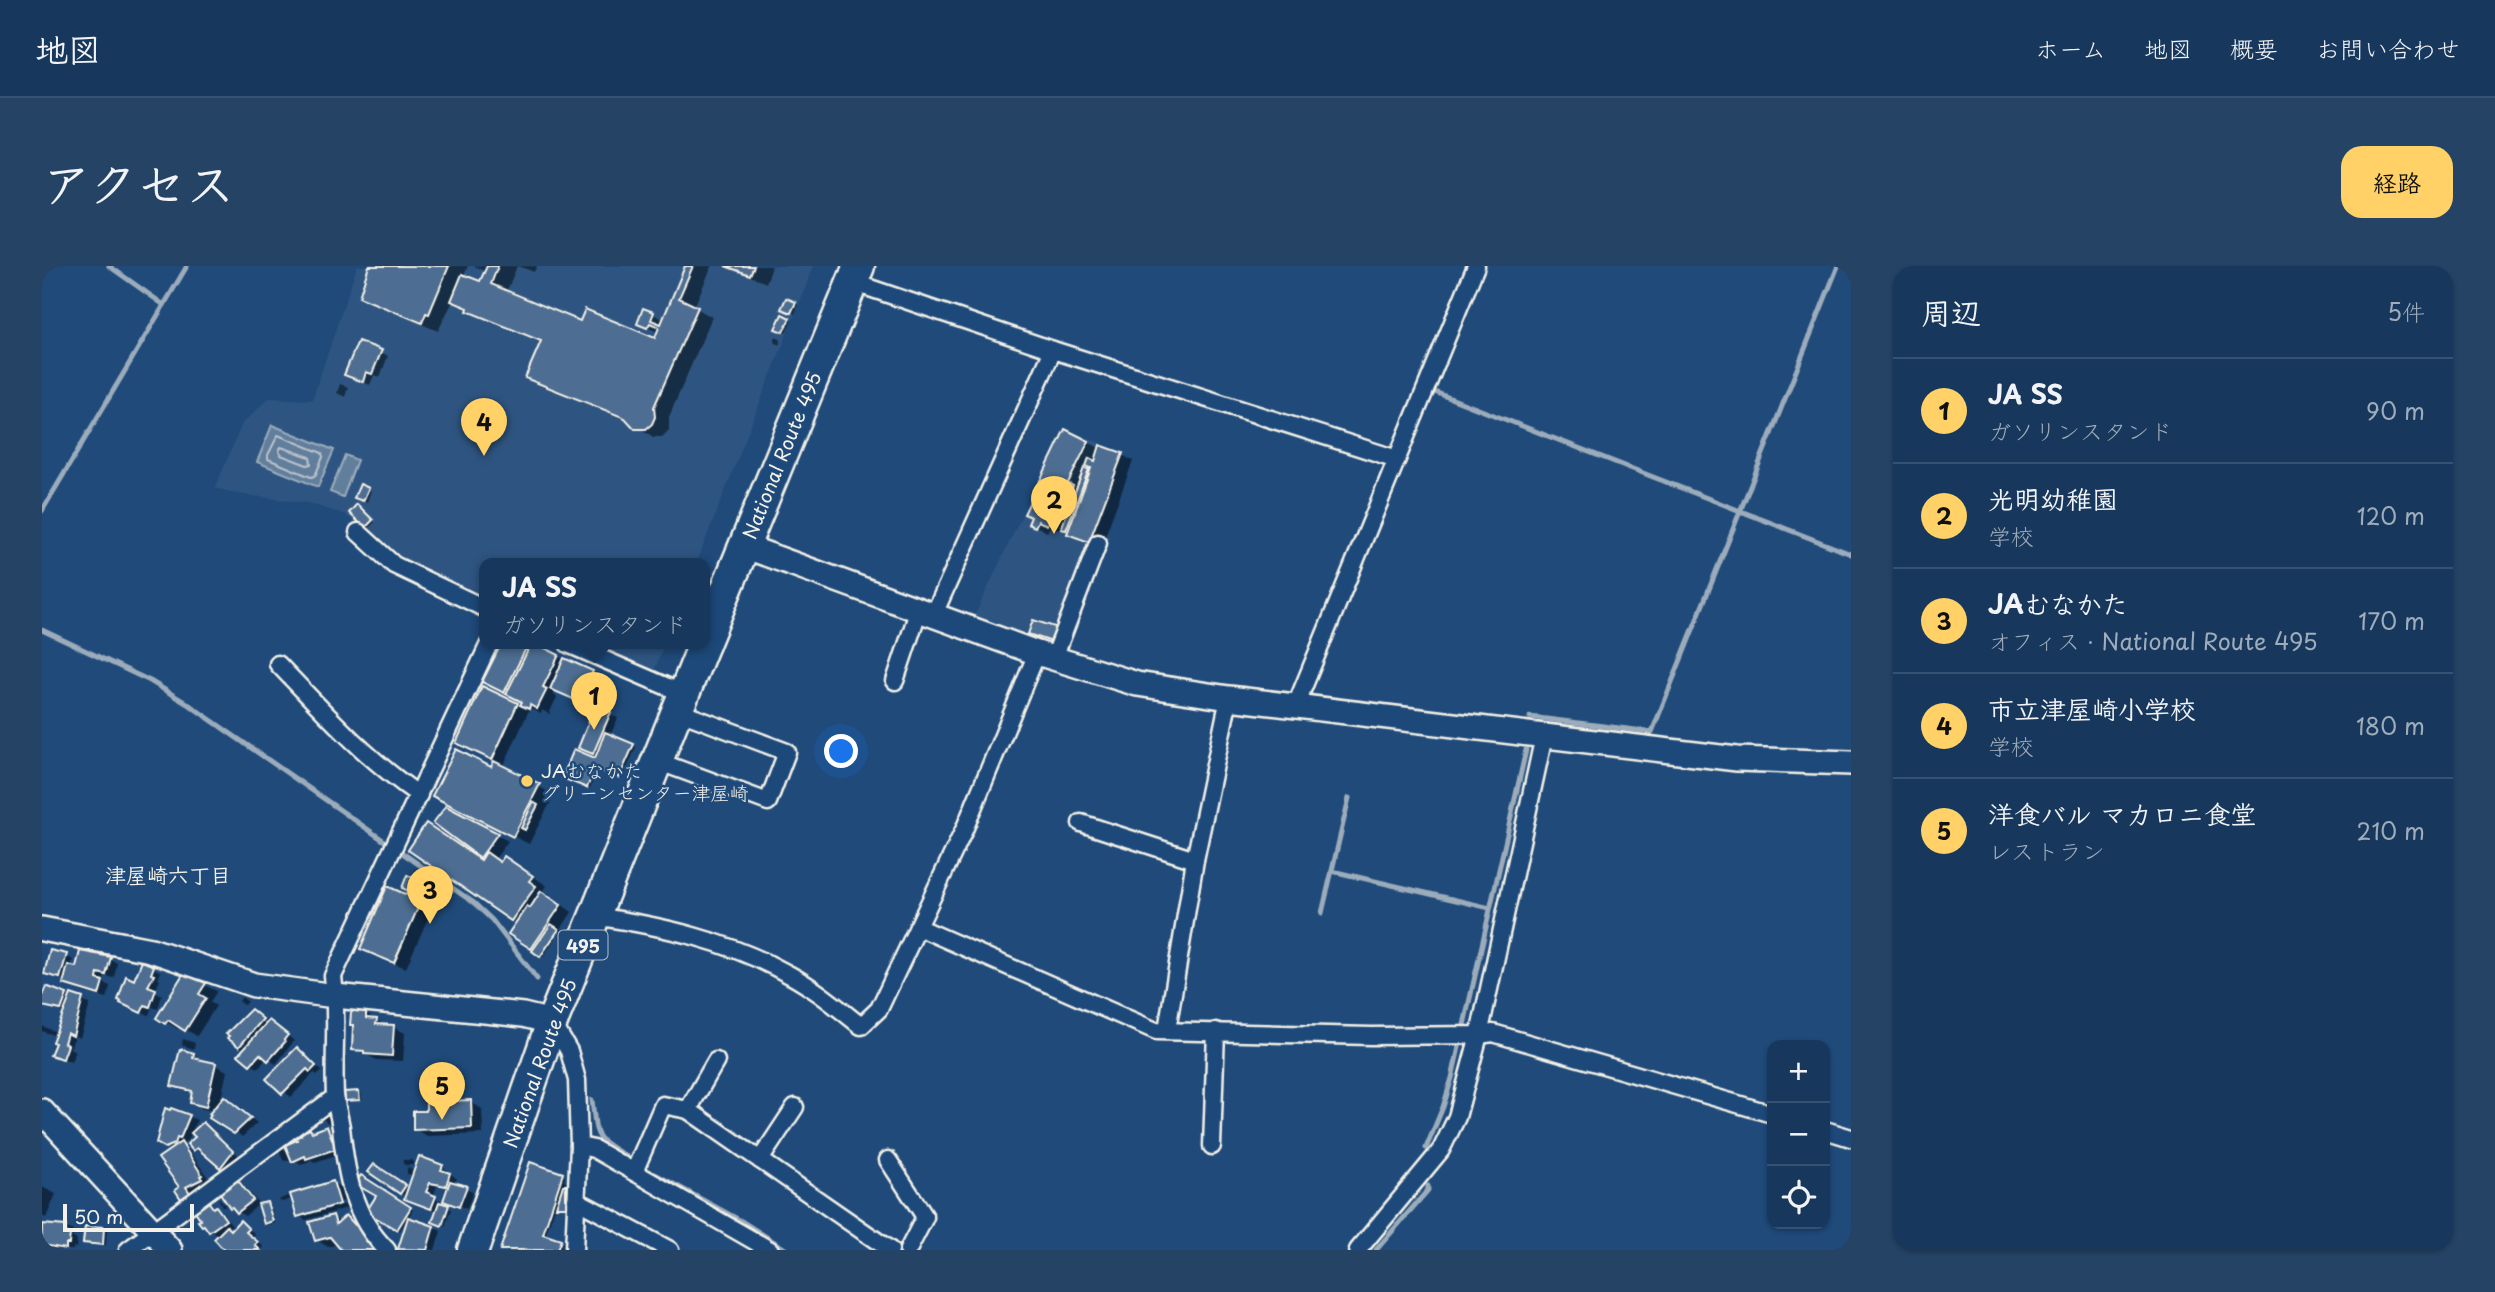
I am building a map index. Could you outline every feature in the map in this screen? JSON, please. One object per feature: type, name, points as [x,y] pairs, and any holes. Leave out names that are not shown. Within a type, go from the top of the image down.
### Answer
[{"type":"highway","name":"National Route 495","points":[[710,629],[856,274]]},
{"type":"highway","name":"National Route 495","points":[[473,1250],[552,1022],[702,649]]},
{"type":"street","points":[[1296,705],[1476,266]]},
{"type":"street","points":[[856,274],[1053,350],[1397,459]]},
{"type":"street","points":[[895,681],[926,611],[1053,350]]},
{"type":"street","points":[[358,533],[394,565],[479,606]]},
{"type":"street","points":[[594,916],[700,937],[746,954],[790,975],[861,1026],[879,1009],[1098,543]]},
{"type":"street","points":[[744,546],[1045,656],[1138,684],[1230,698],[1737,759],[1851,763]]},
{"type":"street","points":[[387,1250],[368,1227],[354,1200],[346,1171],[335,1097],[333,976],[487,649]]},
{"type":"street","points":[[577,649],[680,703],[787,752],[768,802],[657,761]]},
{"type":"street","points":[[278,664],[337,725],[399,782],[419,795]]},
{"type":"street","points":[[1167,1030],[1195,860],[1230,698]]},
{"type":"street","points":[[1358,1250],[1441,1150],[1457,1117],[1479,1035],[1544,736]]},
{"type":"street","points":[[1081,823],[1195,860]]},
{"type":"street","points":[[918,927],[1156,1031],[1372,1036],[1493,1033],[1767,1113]]},
{"type":"street","points":[[42,929],[150,950],[254,985],[523,1015],[552,1022],[569,1051],[577,1080],[579,1146],[574,1250]]},
{"type":"street","points":[[1212,1146],[1216,1031]]},
{"type":"street","points":[[688,1110],[716,1061]]},
{"type":"street","points":[[128,1250],[335,1097]]},
{"type":"street","points":[[634,1172],[663,1105],[688,1110],[890,1250]]},
{"type":"street","points":[[760,1160],[795,1107]]},
{"type":"street","points":[[42,1111],[170,1250]]},
{"type":"street","points":[[1830,1132],[1851,1138]]},
{"type":"street","points":[[579,1146],[594,1149],[771,1250]]},
{"type":"street","points":[[888,1160],[925,1216],[908,1250]]},
{"type":"street","points":[[576,1200],[670,1250]]},
{"type":"shaded area","points":[[357,266],[814,266],[698,558],[479,558],[479,599],[397,561],[346,515],[307,503],[238,494],[215,488],[242,424],[269,398],[312,400]]},
{"type":"shaded area","points":[[1063,428],[1125,453],[1054,644],[975,615]]},
{"type":"shaded area","points":[[591,649],[662,649],[652,677]]},
{"type":"water","points":[[272,425],[334,450],[318,487],[257,462]]},
{"type":"water","points":[[345,455],[357,460],[343,497],[330,492]]},
{"type":"building","points":[[369,266],[449,266],[429,314],[426,313],[422,323],[359,297]]},
{"type":"building","points":[[487,266],[498,266],[491,284],[580,321],[585,309],[655,338],[659,327],[650,323],[647,328],[637,324],[643,308],[654,312],[651,320],[661,324],[685,266],[693,266],[679,298],[698,307],[654,407],[655,417],[652,424],[646,429],[635,429],[625,418],[525,378],[541,341],[467,311],[468,308],[451,301],[462,274],[480,281]]},
{"type":"building","points":[[725,266],[754,266],[750,275]]},
{"type":"building","points":[[786,298],[796,302],[791,313],[781,309]]},
{"type":"building","points":[[782,314],[790,318],[783,332],[775,329]]},
{"type":"building","points":[[358,341],[382,350],[372,374],[366,372],[363,382],[344,375]]},
{"type":"building","points":[[1065,429],[1089,441],[1068,483],[1073,486],[1071,491],[1065,488],[1047,525],[1038,521],[1035,527],[1028,524],[1031,517],[1024,514]]},
{"type":"building","points":[[1100,445],[1123,453],[1089,542],[1067,534],[1091,468],[1086,466],[1089,458],[1095,461]]},
{"type":"building","points":[[1084,468],[1089,469],[1066,530],[1061,529]]},
{"type":"building","points":[[360,484],[369,488],[363,501],[354,498]]},
{"type":"building","points":[[357,504],[373,520],[365,528],[349,513]]},
{"type":"building","points":[[1033,620],[1058,628],[1052,642],[1028,634]]},
{"type":"building","points":[[498,649],[526,649],[504,693],[482,682]]},
{"type":"building","points":[[528,649],[547,649],[559,655],[543,687],[547,689],[537,709],[530,705],[529,709],[520,705],[522,702],[506,694]]},
{"type":"building","points":[[564,658],[593,671],[580,702],[550,689]]},
{"type":"building","points":[[482,686],[518,703],[492,760],[456,743]]},
{"type":"building","points":[[595,706],[611,712],[593,754],[578,748]]},
{"type":"building","points":[[605,732],[634,744],[619,778],[595,768],[587,788],[562,778],[574,749],[595,758]]},
{"type":"building","points":[[456,749],[491,767],[494,761],[540,784],[513,837],[432,796]]},
{"type":"building","points":[[533,802],[538,805],[525,830],[521,828]]},
{"type":"building","points":[[446,806],[498,833],[480,858],[433,823]]},
{"type":"building","points":[[426,823],[481,860],[486,852],[500,862],[504,856],[533,876],[529,881],[536,886],[511,921],[408,850]]},
{"type":"building","points":[[407,875],[430,885],[424,898],[402,888]]},
{"type":"building","points":[[387,886],[421,901],[394,963],[360,949]]},
{"type":"building","points":[[541,891],[561,905],[531,949],[508,934]]},
{"type":"building","points":[[551,924],[559,929],[540,957],[532,951]]},
{"type":"building","points":[[50,950],[67,954],[60,978],[44,974]]},
{"type":"building","points":[[80,951],[111,957],[106,975],[98,973],[97,979],[103,981],[99,995],[63,984],[68,965],[76,967]]},
{"type":"building","points":[[142,961],[154,966],[151,974],[154,975],[148,986],[156,989],[150,1007],[145,1005],[141,1013],[118,1000],[126,976],[134,980]]},
{"type":"building","points":[[183,974],[206,983],[199,994],[206,998],[185,1031],[168,1020],[165,1024],[156,1018]]},
{"type":"building","points":[[46,986],[67,994],[61,1010],[42,1006]]},
{"type":"building","points":[[71,994],[83,998],[73,1036],[67,1033],[64,1043],[68,1045],[63,1059],[50,1055],[55,1043],[52,1042]]},
{"type":"building","points":[[251,1009],[263,1019],[239,1047],[227,1038],[229,1036],[226,1034]]},
{"type":"building","points":[[354,1010],[366,1011],[366,1018],[377,1019],[376,1024],[394,1025],[392,1056],[364,1054],[364,1051],[352,1050],[353,1025],[350,1025],[351,1013]]},
{"type":"building","points":[[269,1020],[288,1035],[268,1061],[260,1054],[250,1065],[238,1055]]},
{"type":"building","points":[[297,1047],[316,1066],[310,1072],[307,1069],[282,1094],[266,1079]]},
{"type":"building","points":[[180,1049],[194,1053],[193,1058],[216,1063],[206,1107],[190,1103],[192,1091],[171,1086]]},
{"type":"building","points":[[359,1091],[360,1100],[345,1101],[344,1092]]},
{"type":"building","points":[[224,1096],[251,1118],[234,1134],[209,1118],[209,1114]]},
{"type":"building","points":[[471,1100],[472,1128],[413,1130],[413,1111],[426,1111],[426,1102]]},
{"type":"building","points":[[165,1108],[190,1115],[180,1139],[177,1138],[175,1144],[165,1148],[156,1143]]},
{"type":"building","points":[[203,1122],[233,1151],[220,1168],[197,1148],[193,1151],[187,1144],[195,1137],[191,1133]]},
{"type":"building","points":[[327,1126],[336,1149],[292,1162],[285,1145],[297,1140],[300,1133]]},
{"type":"building","points":[[181,1142],[202,1179],[186,1187],[190,1193],[181,1199],[175,1190],[179,1187],[158,1158]]},
{"type":"building","points":[[419,1156],[443,1165],[441,1170],[450,1173],[446,1186],[430,1183],[426,1192],[436,1196],[431,1209],[404,1199]]},
{"type":"building","points":[[530,1162],[563,1173],[543,1234],[561,1240],[557,1250],[500,1250]]},
{"type":"building","points":[[374,1164],[406,1185],[400,1194],[368,1172]]},
{"type":"building","points":[[361,1175],[411,1207],[397,1230],[366,1212],[376,1196],[355,1184]]},
{"type":"building","points":[[237,1179],[253,1200],[237,1213],[220,1193]]},
{"type":"building","points":[[333,1181],[340,1204],[297,1217],[290,1194]]},
{"type":"building","points":[[450,1181],[467,1186],[459,1207],[443,1201]]},
{"type":"building","points":[[563,1185],[566,1185],[566,1207],[556,1207]]},
{"type":"building","points":[[208,1201],[213,1208],[216,1206],[226,1220],[209,1232],[198,1221],[201,1220],[195,1211]]},
{"type":"building","points":[[267,1202],[273,1221],[264,1224],[258,1204]]},
{"type":"building","points":[[439,1202],[449,1205],[442,1226],[432,1222]]},
{"type":"building","points":[[333,1215],[336,1224],[346,1215],[355,1225],[357,1223],[374,1250],[341,1250],[330,1237],[315,1241],[309,1222]]},
{"type":"building","points":[[408,1217],[434,1226],[427,1250],[398,1249]]},
{"type":"building","points":[[240,1220],[249,1229],[246,1232],[258,1242],[255,1245],[260,1250],[224,1250],[214,1239],[227,1226],[231,1230]]},
{"type":"building","points":[[42,1224],[66,1226],[66,1233],[70,1234],[66,1249],[42,1245]]},
{"type":"building","points":[[85,1226],[104,1227],[103,1245],[83,1243]]},
{"type":"waterway","points":[[109,266],[164,305]]},
{"type":"waterway","points":[[42,511],[187,266]]},
{"type":"waterway","points":[[1530,717],[1652,732],[1838,266]]},
{"type":"waterway","points":[[1432,391],[1851,554]]},
{"type":"waterway","points":[[42,630],[150,681],[191,706],[386,842]]},
{"type":"waterway","points":[[1426,1148],[1452,1078],[1526,750]]},
{"type":"waterway","points":[[1322,913],[1349,798]]},
{"type":"waterway","points":[[401,852],[474,903],[492,920],[537,979]]},
{"type":"waterway","points":[[1332,871],[1490,908]]},
{"type":"waterway","points":[[592,1100],[598,1135],[626,1156]]},
{"type":"waterway","points":[[655,1174],[743,1222],[787,1250]]},
{"type":"waterway","points":[[1376,1250],[1428,1190],[1428,1186]]},
{"type":"place","name":"市立津屋崎小学校","points":[[484,456]]},
{"type":"place","name":"光明幼稚園","points":[[1054,534]]},
{"type":"place","name":"JA SS","points":[[594,730]]},
{"type":"place","name":"JAむなかた グリーンセンター津屋崎","points":[[527,781]]},
{"type":"place","name":"JAむなかた","points":[[430,924]]},
{"type":"place","name":"洋食バル マカロニ食堂","points":[[442,1120]]},
{"type":"district","name":"津屋崎六丁目","points":[[168,874]]}]
